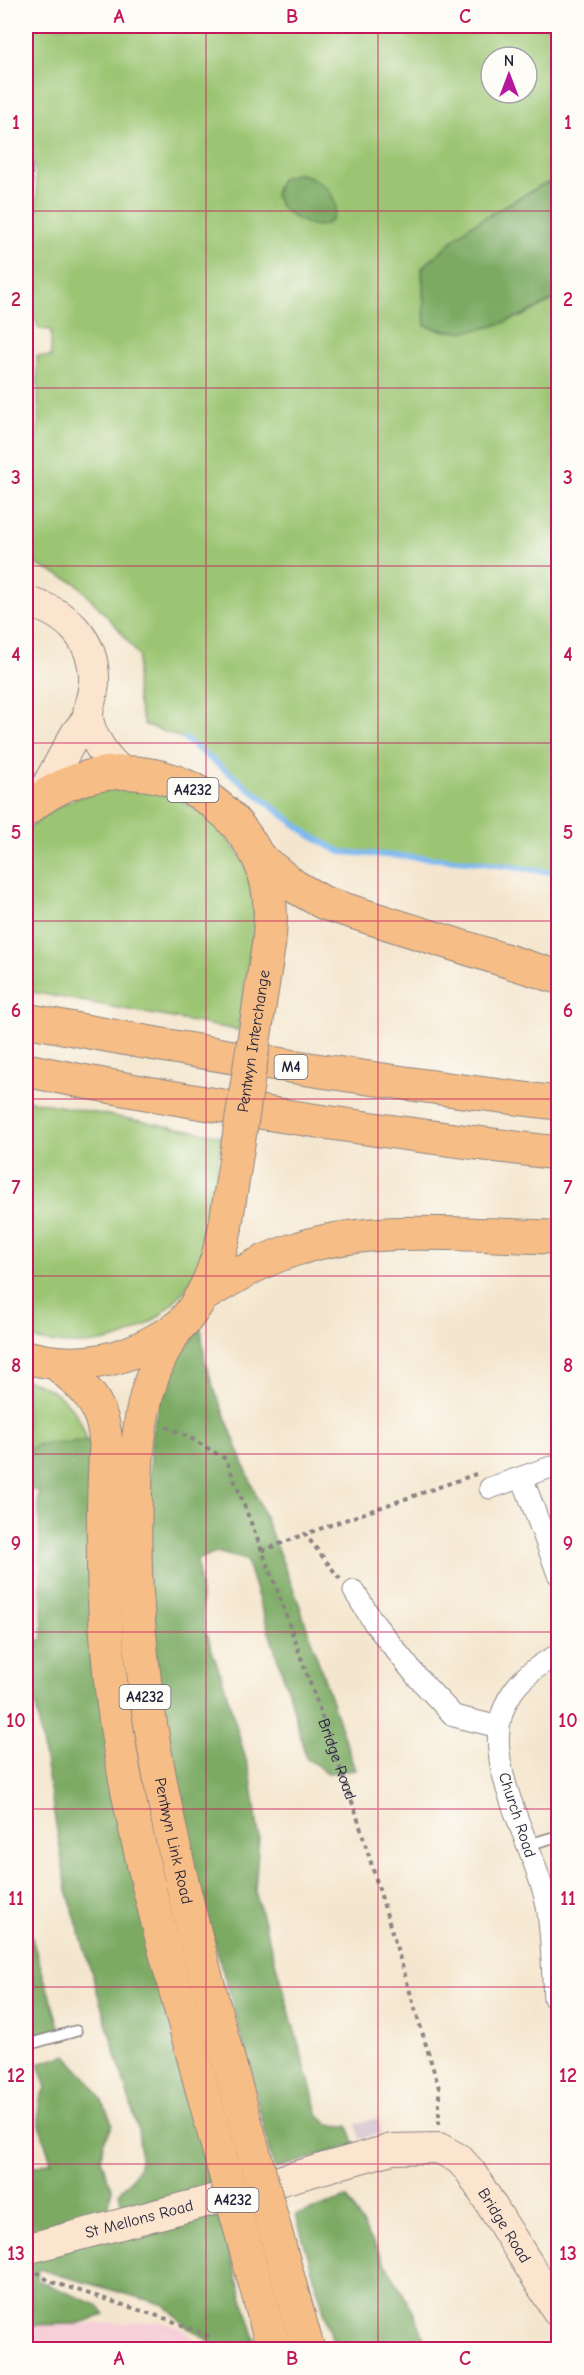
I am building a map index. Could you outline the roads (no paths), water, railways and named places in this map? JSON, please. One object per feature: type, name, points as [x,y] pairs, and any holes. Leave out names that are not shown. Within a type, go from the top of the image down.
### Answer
[{"type":"main road","points":[[26,602],[62,615],[79,634],[89,652],[94,683],[88,718],[76,733],[33,803]]},
{"type":"main road","points":[[88,718],[100,748],[121,771]]},
{"type":"main road","name":"Pentwyn Interchange","points":[[33,803],[78,779],[99,773],[121,771],[156,775],[188,787],[204,796],[237,825],[259,858],[270,898],[269,942],[225,1229],[215,1267],[202,1296],[178,1327],[124,1356],[96,1363],[41,1360]]},
{"type":"main road","points":[[259,858],[294,886],[324,903],[558,977]]},
{"type":"main road","name":"M4","points":[[26,1020],[334,1074],[558,1103]]},
{"type":"main road","points":[[26,1070],[238,1109],[412,1136],[558,1153]]},
{"type":"main road","points":[[202,1296],[262,1262],[298,1248],[347,1237],[416,1234],[558,1237]]},
{"type":"main road","name":"Pentwyn Link Road","points":[[178,1327],[153,1372],[141,1418],[135,1497],[137,1629],[158,1773],[179,1873],[308,2349]]},
{"type":"main road","name":"Pentwyn Link Road","points":[[41,1360],[92,1396],[104,1425],[106,1444],[102,1565],[114,1715],[145,1873],[271,2338]]},
{"type":"main road","name":"St Mellons Road","points":[[29,2259],[201,2203],[392,2149],[439,2148]]},
{"type":"main road","name":"Bridge Road","points":[[439,2148],[459,2159],[470,2171],[558,2312]]},
{"type":"street","points":[[485,1480],[522,1477],[551,1467]]},
{"type":"street","points":[[522,1477],[558,1574]]},
{"type":"street","points":[[354,1591],[374,1623],[417,1677],[454,1716],[499,1726]]},
{"type":"street","name":"Church Road","points":[[554,1998],[547,1906],[503,1779],[498,1750],[499,1726],[505,1701],[522,1681],[558,1655]]},
{"type":"lane","points":[[26,164],[29,234],[26,261]]},
{"type":"lane","points":[[527,1845],[558,1836]]},
{"type":"lane","points":[[26,2045],[76,2031]]},
{"type":"waterway","points":[[185,739],[311,836],[341,852],[469,861],[558,873]]}]
